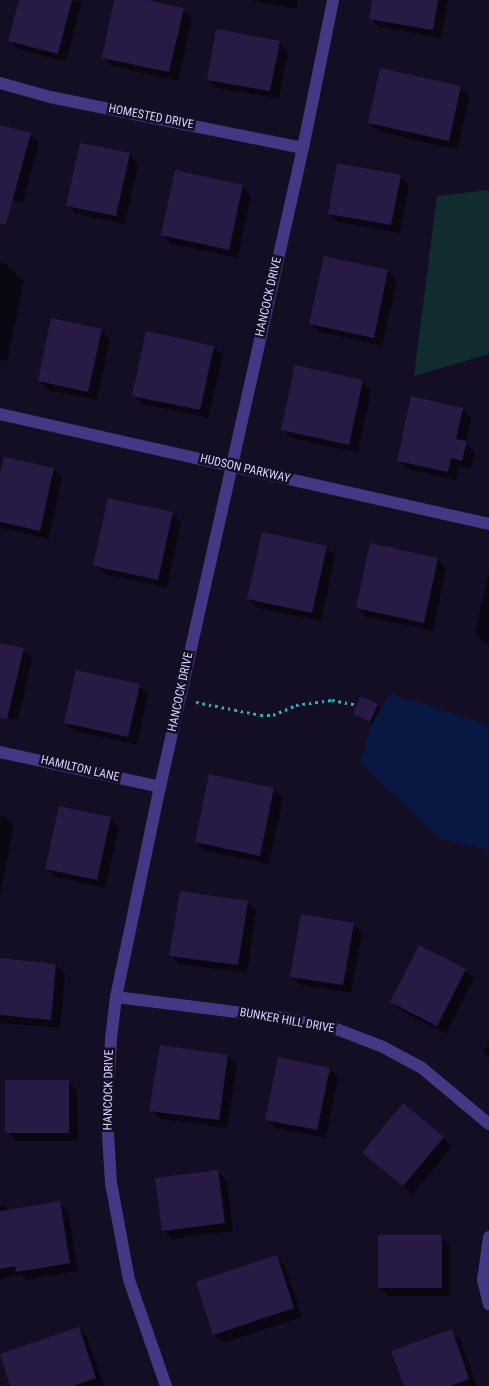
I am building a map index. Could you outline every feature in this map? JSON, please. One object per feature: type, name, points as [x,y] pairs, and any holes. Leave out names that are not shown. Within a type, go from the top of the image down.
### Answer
[{"type":"street","name":"HANCOCK DRIVE","points":[[166,1386],[129,1280],[111,1183],[107,1118],[108,1075],[116,997],[230,466],[303,148],[333,0]]},
{"type":"street","name":"HOMESTED DRIVE","points":[[0,83],[50,97],[303,148]]},
{"type":"street","name":"HUDSON PARKWAY","points":[[0,414],[489,524]]},
{"type":"street","name":"HAMILTON LANE","points":[[0,752],[160,787]]},
{"type":"street","name":"BUNKER HILL DRIVE","points":[[116,997],[284,1018],[339,1030],[383,1047],[422,1068],[489,1124]]},
{"type":"street","points":[[489,1237],[483,1280],[489,1304]]},
{"type":"path","points":[[196,702],[261,715],[273,715],[296,706],[332,700],[356,705]]},
{"type":"green space","points":[[489,190],[489,354],[414,376],[437,196]]},
{"type":"water","points":[[391,694],[489,725],[489,850],[440,839],[360,762],[373,721]]},
{"type":"building","points":[[19,0],[72,0],[58,54],[8,41]]},
{"type":"building","points":[[114,0],[147,0],[184,8],[169,72],[102,58]]},
{"type":"building","points":[[372,0],[438,0],[433,30],[369,19]]},
{"type":"building","points":[[216,29],[280,41],[270,91],[207,80]]},
{"type":"building","points":[[380,68],[461,86],[449,141],[368,123]]},
{"type":"building","points":[[0,125],[31,133],[6,224],[0,223]]},
{"type":"building","points":[[80,143],[130,153],[116,216],[66,206]]},
{"type":"building","points":[[337,163],[401,175],[391,225],[328,214]]},
{"type":"building","points":[[175,170],[243,185],[229,250],[161,235]]},
{"type":"building","points":[[324,256],[388,270],[374,338],[309,324]]},
{"type":"building","points":[[51,318],[102,329],[88,392],[38,381]]},
{"type":"building","points":[[146,331],[214,346],[200,410],[132,396]]},
{"type":"building","points":[[295,365],[363,380],[349,445],[281,430]]},
{"type":"building","points":[[411,396],[463,408],[456,439],[467,441],[462,461],[451,458],[448,472],[397,461]]},
{"type":"building","points":[[4,457],[54,468],[40,531],[0,522],[0,474]]},
{"type":"building","points":[[108,498],[173,512],[158,580],[93,566]]},
{"type":"building","points":[[262,532],[327,546],[312,613],[247,599]]},
{"type":"building","points":[[370,543],[438,558],[424,623],[356,608]]},
{"type":"building","points":[[0,643],[24,648],[7,719],[0,718]]},
{"type":"building","points":[[76,670],[140,684],[128,737],[64,723]]},
{"type":"building","points":[[361,696],[378,704],[370,722],[353,714]]},
{"type":"building","points":[[209,774],[274,788],[260,856],[195,842]]},
{"type":"building","points":[[59,806],[111,817],[97,880],[45,869]]},
{"type":"building","points":[[180,891],[248,901],[238,965],[169,956]]},
{"type":"building","points":[[301,914],[354,923],[343,985],[290,977]]},
{"type":"building","points":[[419,945],[466,969],[437,1026],[390,1002]]},
{"type":"building","points":[[0,958],[56,964],[51,1020],[0,1015]]},
{"type":"building","points":[[160,1045],[228,1055],[219,1120],[149,1111]]},
{"type":"building","points":[[278,1057],[330,1068],[317,1130],[265,1120]]},
{"type":"building","points":[[5,1080],[69,1080],[69,1133],[5,1133]]},
{"type":"building","points":[[403,1103],[444,1137],[403,1186],[362,1153]]},
{"type":"building","points":[[218,1170],[225,1223],[162,1231],[155,1178]]},
{"type":"building","points":[[60,1201],[70,1263],[16,1272],[15,1266],[0,1269],[0,1211]]},
{"type":"building","points":[[378,1235],[442,1235],[442,1288],[378,1288]]},
{"type":"building","points":[[277,1255],[294,1308],[213,1335],[196,1282]]},
{"type":"building","points":[[79,1327],[96,1378],[73,1386],[10,1386],[0,1354]]},
{"type":"building","points":[[452,1329],[469,1379],[450,1386],[404,1386],[391,1351]]}]
